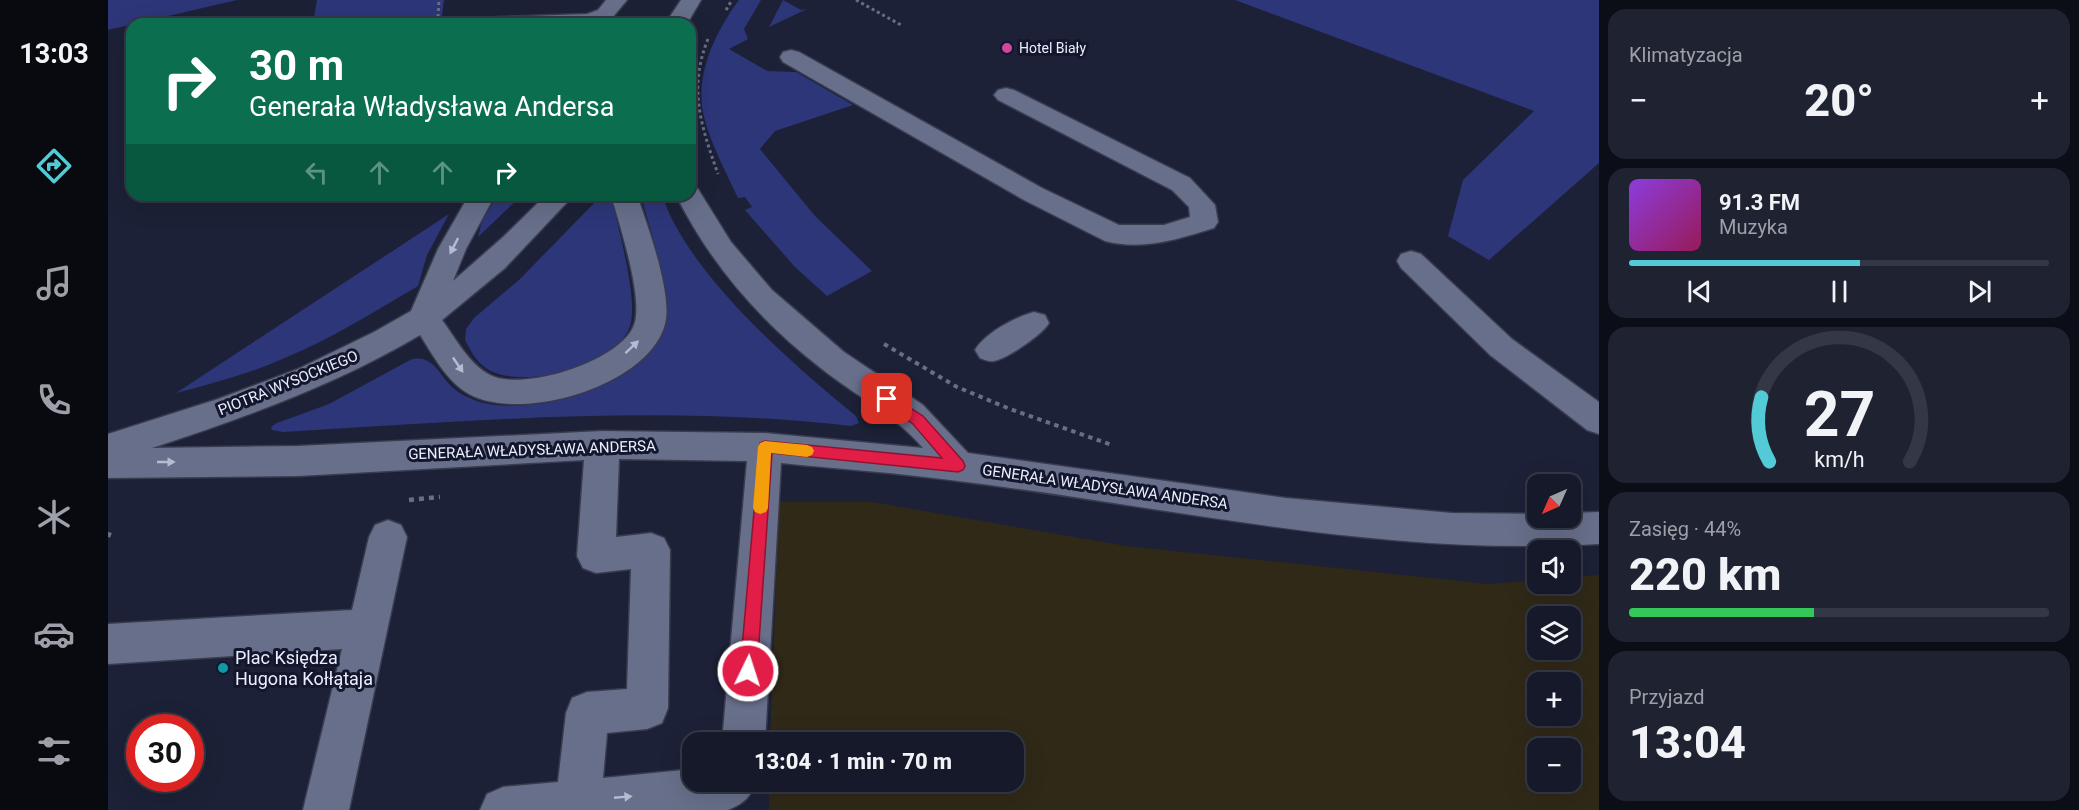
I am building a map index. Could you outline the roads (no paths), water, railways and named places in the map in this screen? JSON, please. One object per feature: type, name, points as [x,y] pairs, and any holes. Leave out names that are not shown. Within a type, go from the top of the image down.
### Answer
[{"type":"street","points":[[595,18],[605,14],[617,0]]},
{"type":"street","points":[[680,18],[691,0]]},
{"type":"street","points":[[791,57],[1033,194],[1114,234],[1165,234],[1204,222],[1202,205],[1181,184],[1006,94]]},
{"type":"street","points":[[479,201],[452,249],[424,318],[464,373],[484,387],[527,393],[552,389],[583,379],[610,365],[636,346],[650,325],[650,300],[625,201]]},
{"type":"street","name":"PIOTRA WYSOCKIEGO","points":[[108,448],[196,420],[334,367],[424,318],[498,258],[555,201]]},
{"type":"street","points":[[691,201],[712,240],[752,287],[796,330],[856,378],[918,420],[958,466]]},
{"type":"street","points":[[1411,261],[1501,347],[1599,420]]},
{"type":"street","points":[[991,350],[1034,323]]},
{"type":"street","points":[[196,420],[229,442],[298,461]]},
{"type":"street","points":[[579,801],[587,713],[647,708],[651,550],[596,556],[602,445]]},
{"type":"street","name":"GENERAŁA WŁADYSŁAWA ANDERSA","points":[[108,462],[298,461],[602,445],[765,447],[958,466],[1286,514],[1452,529],[1548,531],[1599,528]]},
{"type":"street","points":[[744,732],[765,447]]},
{"type":"street","points":[[326,810],[388,537]]},
{"type":"street","points":[[108,644],[368,628]]},
{"type":"street","points":[[503,810],[579,801],[730,793]]},
{"type":"place","name":"Hotel Biały","points":[[1007,48]]},
{"type":"place","name":"Plac Księdza Hugona Kołłątaja","points":[[223,668]]}]
